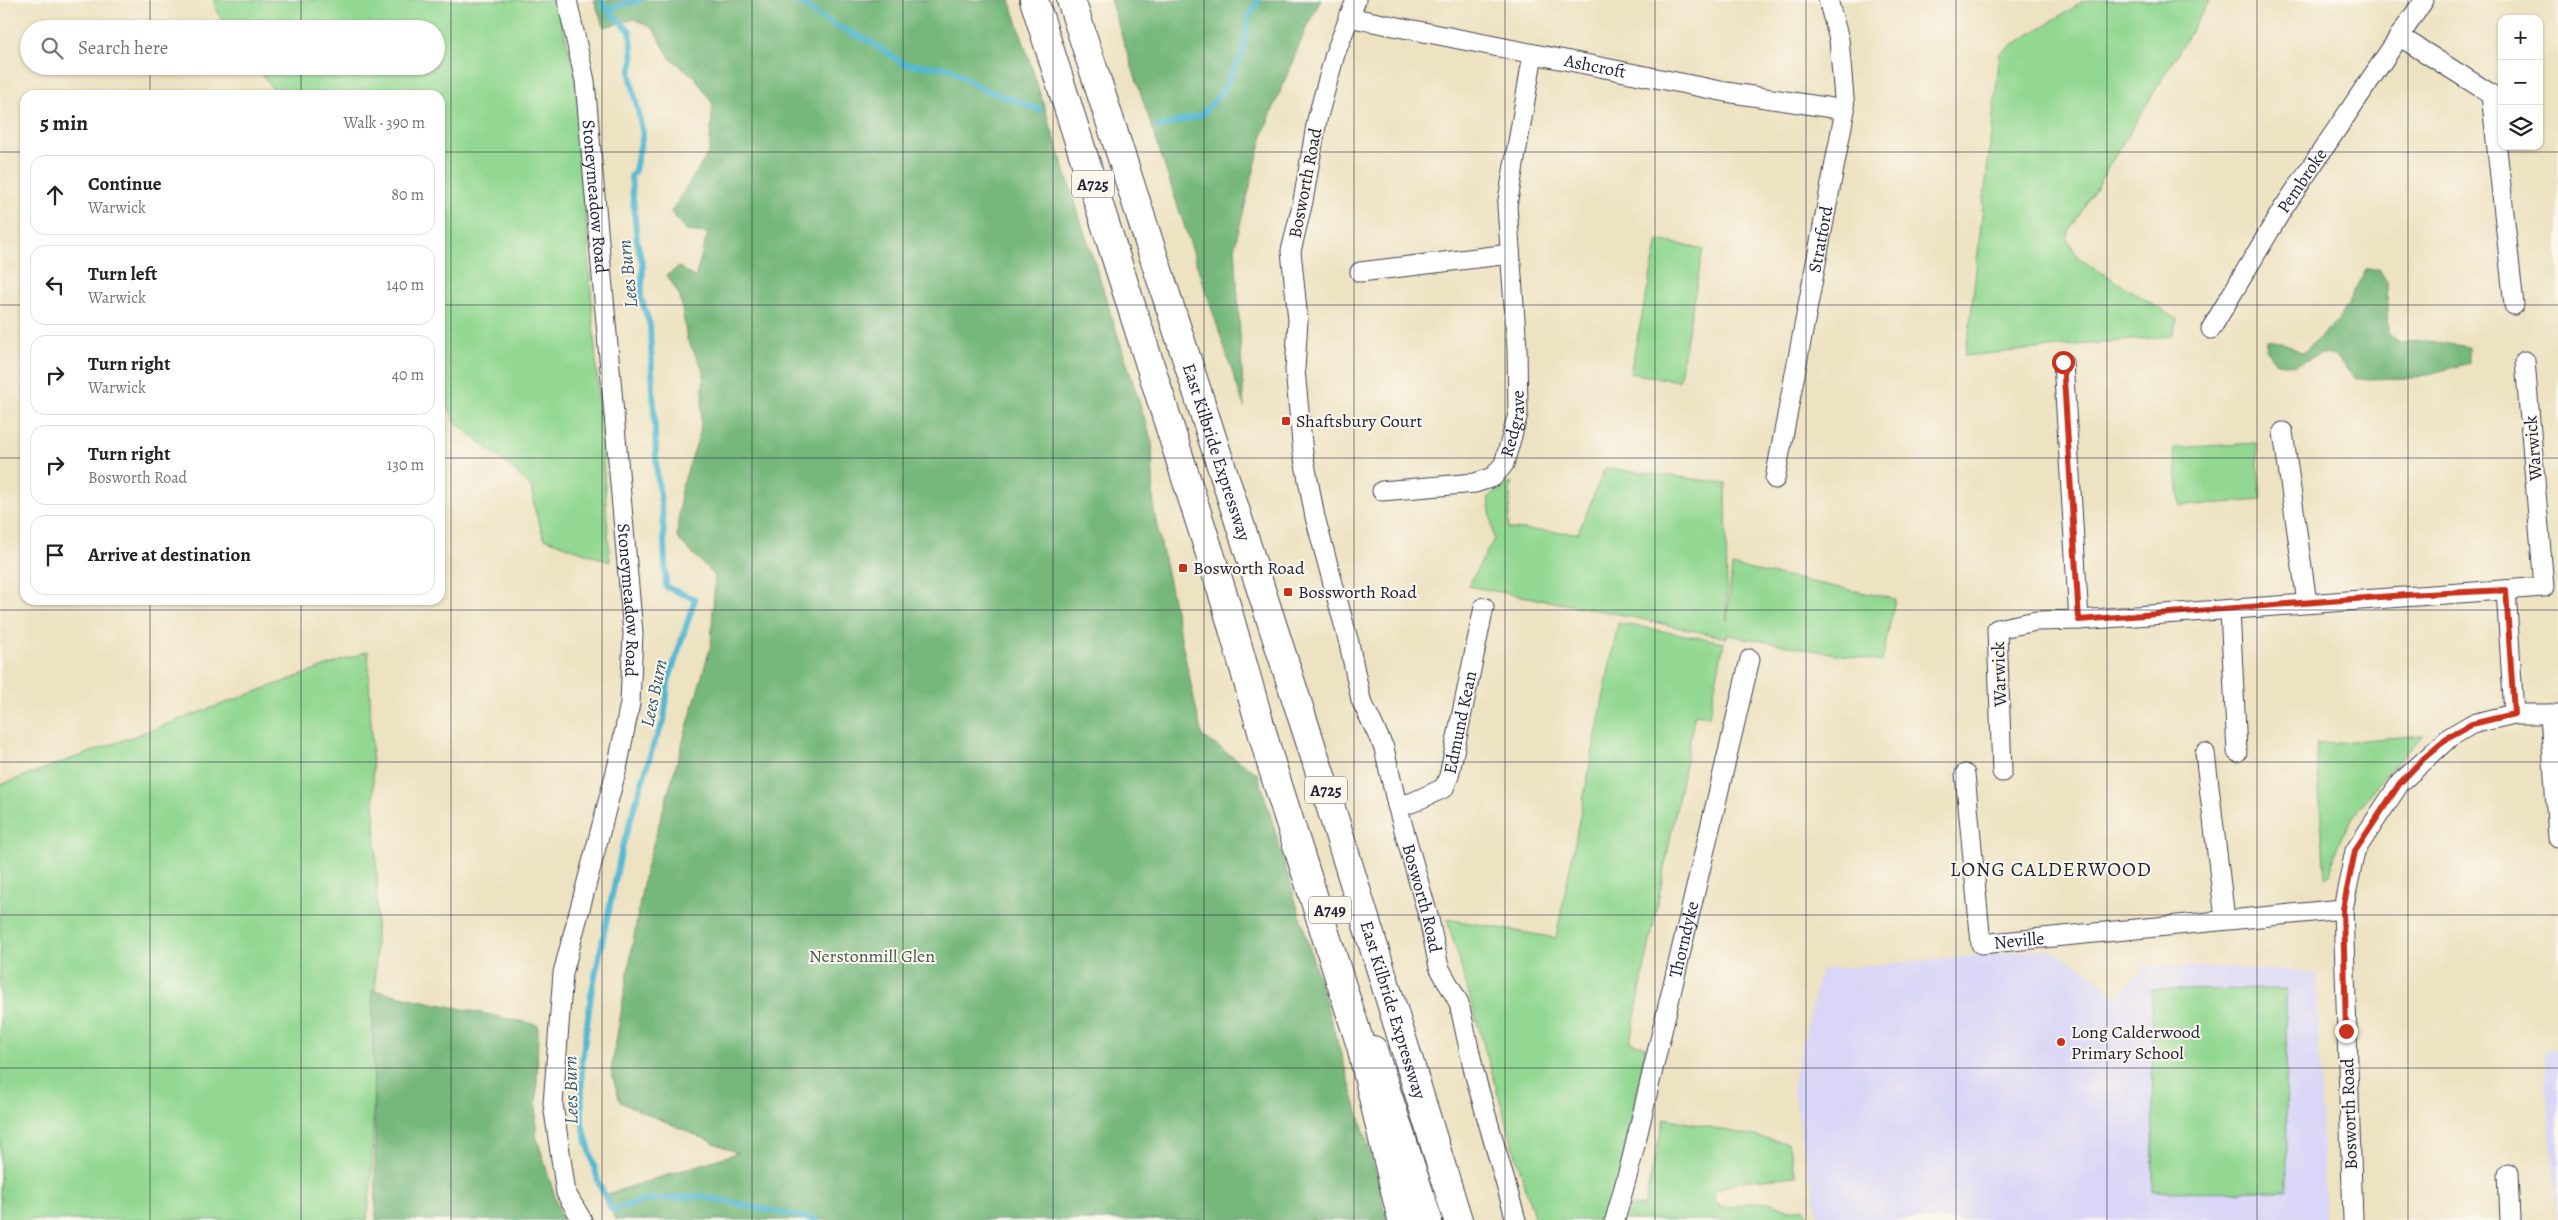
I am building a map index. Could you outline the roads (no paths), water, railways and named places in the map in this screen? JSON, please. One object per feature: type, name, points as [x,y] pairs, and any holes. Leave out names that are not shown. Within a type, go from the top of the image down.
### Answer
[{"type":"main road","name":"East Kilbride Expressway","points":[[1034,0],[1225,601],[1270,760],[1361,1046],[1402,1220]]},
{"type":"main road","name":"East Kilbride Expressway","points":[[1071,0],[1319,770],[1458,1220]]},
{"type":"main road","name":"East Kilbride Expressway","points":[[1225,601],[1282,756],[1428,1220]]},
{"type":"street","name":"Stoneymeadow Road","points":[[567,0],[585,81],[633,633],[630,703],[618,764],[563,973],[553,1104],[566,1193],[582,1220]]},
{"type":"street","name":"Bosworth Road","points":[[1356,0],[1348,17],[1317,120],[1303,201],[1291,251],[1298,320],[1295,370],[1303,453],[1316,517],[1349,642],[1361,700],[1384,748],[1397,805],[1429,919],[1439,967],[1459,1003],[1475,1076],[1516,1220]]},
{"type":"street","name":"Stratford","points":[[1775,479],[1845,110],[1839,39],[1828,0]]},
{"type":"street","name":"Pembroke","points":[[2210,329],[2282,210],[2424,0]]},
{"type":"street","name":"Ashcroft","points":[[1348,17],[1726,92],[1845,110]]},
{"type":"street","points":[[2399,36],[2491,94],[2514,305]]},
{"type":"street","name":"Redgrave","points":[[1382,491],[1475,483],[1493,477],[1504,464],[1518,414],[1517,348],[1506,206],[1533,54]]},
{"type":"street","points":[[1360,272],[1510,254]]},
{"type":"street","name":"Warwick","points":[[2002,772],[1997,629],[2036,621],[2230,610],[2544,587],[2526,360]]},
{"type":"street","points":[[2063,362],[2079,620]]},
{"type":"street","points":[[2283,432],[2307,603]]},
{"type":"street","points":[[2506,590],[2514,714]]},
{"type":"street","name":"Edmund Kean","points":[[1397,805],[1411,803],[1444,788],[1449,776],[1484,606]]},
{"type":"street","points":[[2230,610],[2237,752]]},
{"type":"street","name":"Thorndyke","points":[[1615,1220],[1637,1139],[1750,659]]},
{"type":"street","name":"Bosworth Road","points":[[2353,1220],[2343,909],[2355,851],[2400,783],[2450,736],[2472,724],[2514,714],[2554,714]]},
{"type":"street","points":[[2554,714],[2558,838]]},
{"type":"street","points":[[2205,753],[2225,919]]},
{"type":"street","name":"Neville","points":[[1965,774],[1981,944],[2343,909]]},
{"type":"street","points":[[2508,1172],[2510,1220]]},
{"type":"waterway","name":"Lees Burn","points":[[601,0],[606,9],[630,31],[633,59],[630,74],[643,134],[635,170],[631,177],[637,241],[643,267],[641,298],[650,325],[657,474],[663,518],[666,587],[695,599],[668,682],[664,721],[654,743],[622,848],[591,995],[582,1061],[582,1123],[599,1184],[612,1210],[646,1200],[700,1196],[817,1220]]},
{"type":"waterway","points":[[606,9],[641,0]]},
{"type":"waterway","points":[[795,0],[833,25],[866,39],[904,64],[950,68],[978,87],[1040,110]]},
{"type":"waterway","points":[[1158,127],[1202,115],[1223,90],[1243,53],[1248,19],[1259,0]]},
{"type":"place","name":"Shaftsbury Court","points":[[1286,421]]},
{"type":"place","name":"Bosworth Road","points":[[1183,568]]},
{"type":"place","name":"Bossworth Road","points":[[1288,592]]},
{"type":"place","name":"Long Calderwood Primary School","points":[[2061,1042]]},
{"type":"district","name":"LONG CALDERWOOD","points":[[2051,869]]},
{"type":"park label","name":"Nerstonmill Glen","points":[[872,956]]}]
